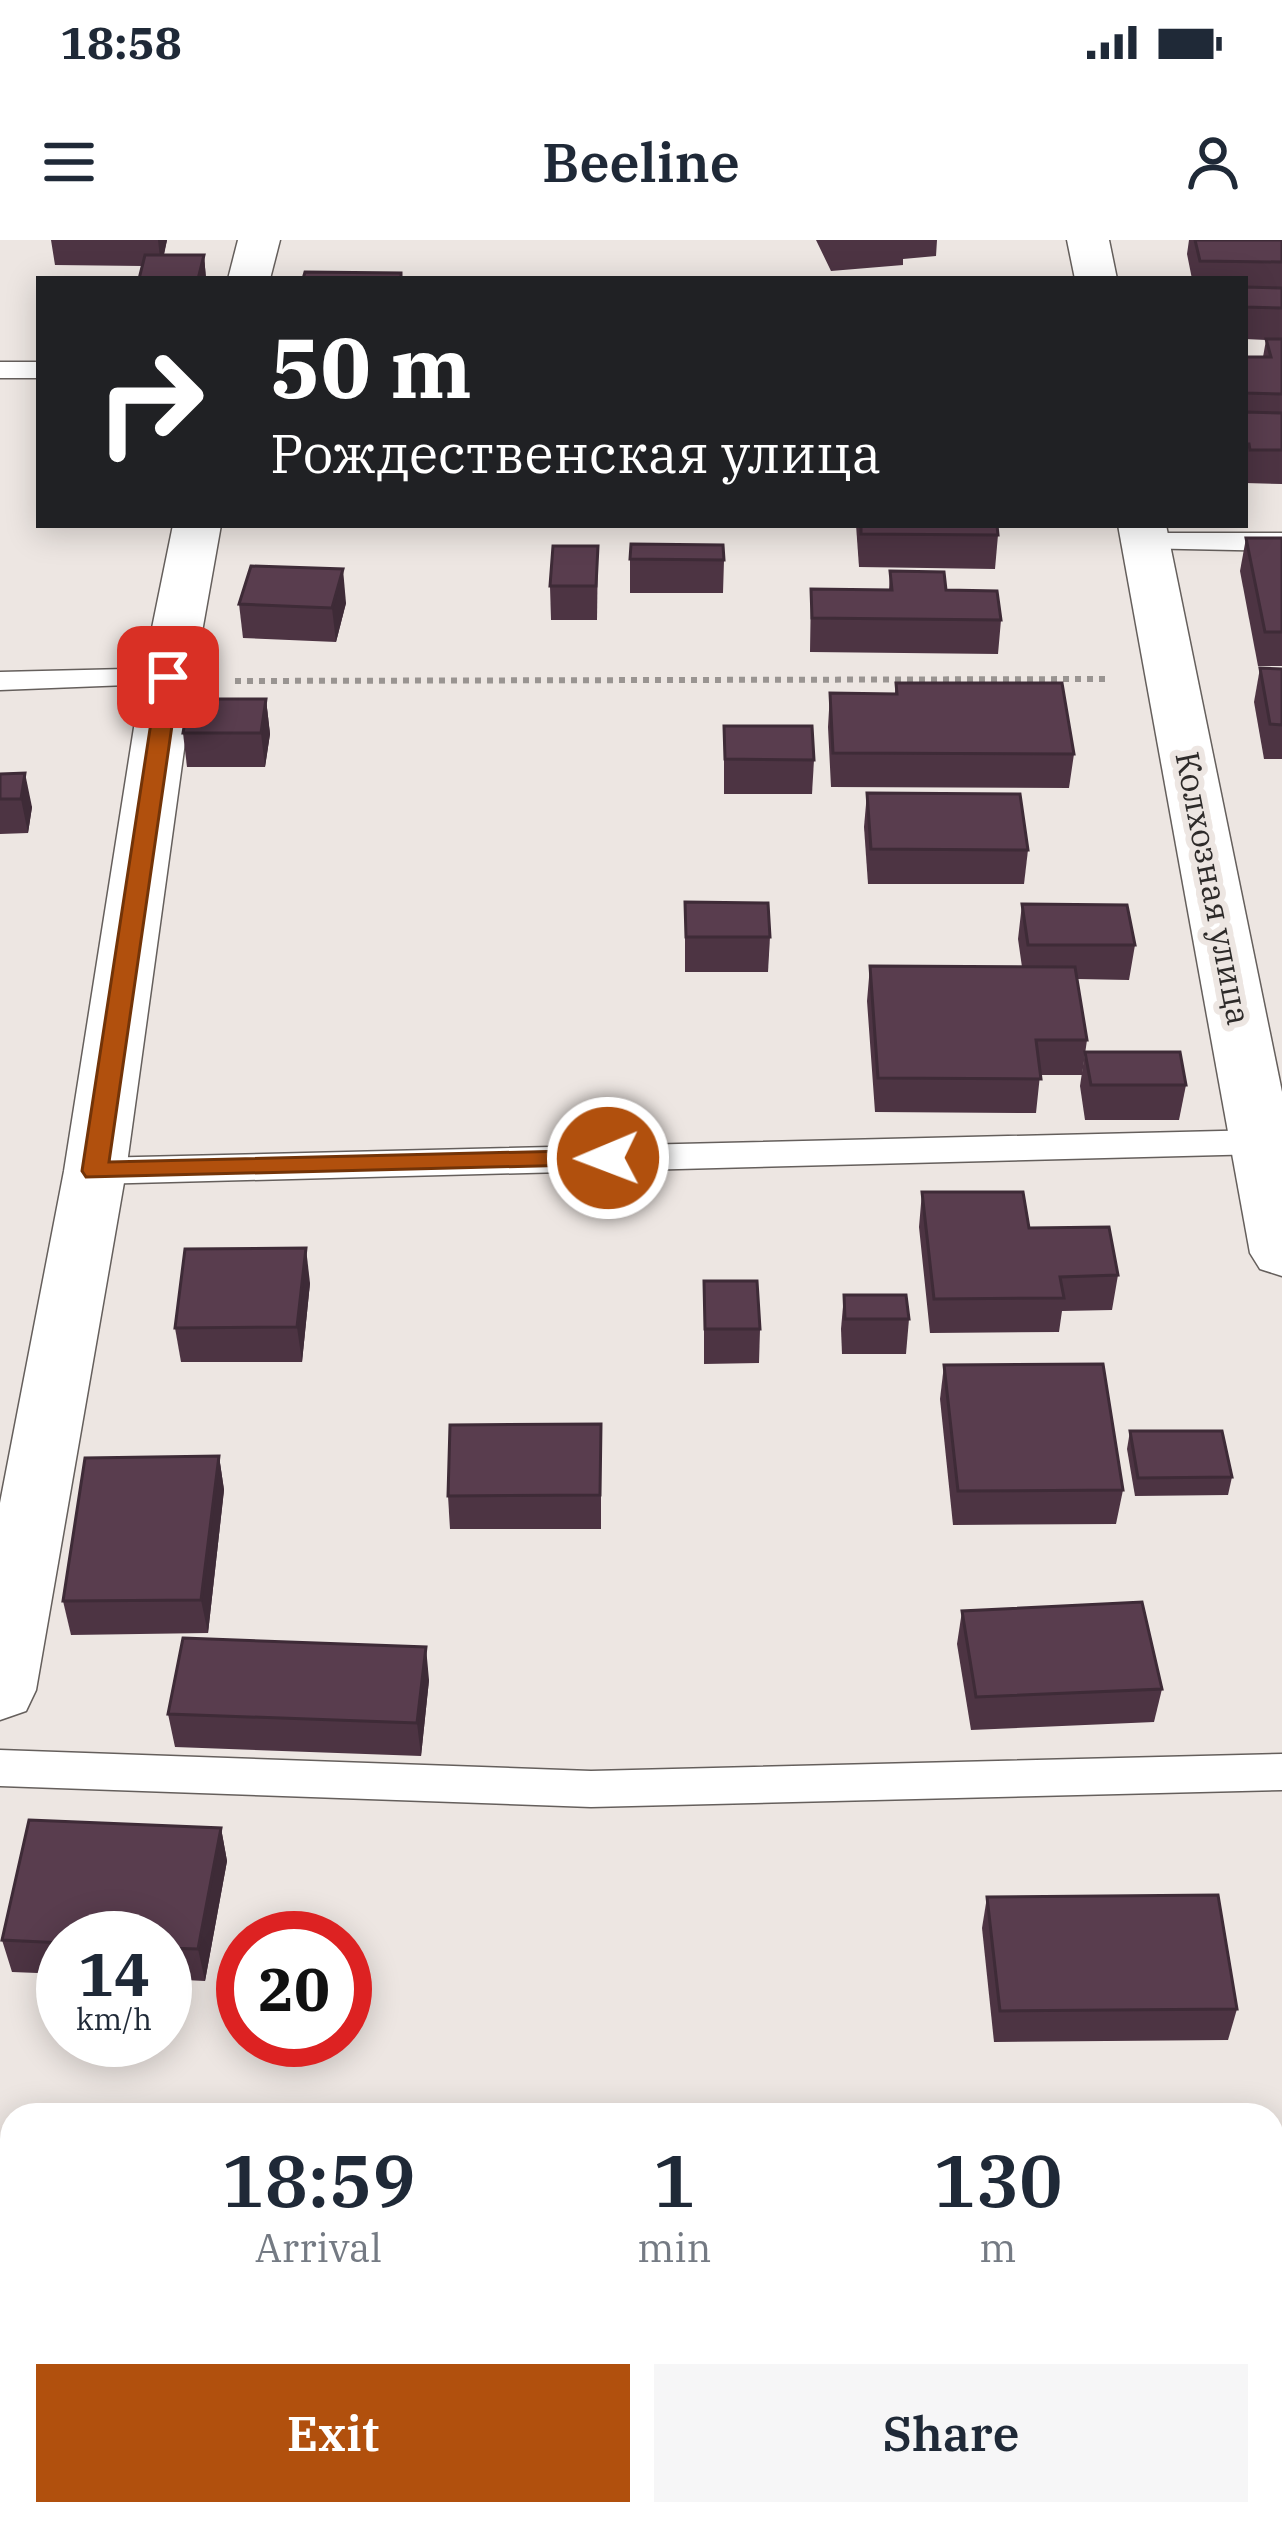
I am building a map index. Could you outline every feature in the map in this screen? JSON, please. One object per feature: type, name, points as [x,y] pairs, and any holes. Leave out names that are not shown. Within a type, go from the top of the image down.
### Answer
[{"type":"street","points":[[250,276],[259,240]]},
{"type":"street","points":[[1088,240],[1095,276]]},
{"type":"street","points":[[0,1690],[95,1171],[168,677],[196,528]]},
{"type":"street","name":"Колхозная улица","points":[[1143,534],[1266,1077],[1262,1142],[1282,1253]]},
{"type":"lane","points":[[0,370],[36,370]]},
{"type":"lane","points":[[1143,534],[1282,542]]},
{"type":"lane","points":[[0,681],[168,677]]},
{"type":"lane","points":[[95,1171],[1262,1142]]},
{"type":"lane","points":[[0,1768],[591,1789],[1282,1772]]},
{"type":"path","points":[[168,677],[205,681],[1175,679]]},
{"type":"building","points":[[1195,240],[1282,240],[1282,262],[1200,261]]},
{"type":"building","points":[[145,255],[204,255],[199,276],[140,276]]},
{"type":"building","points":[[305,272],[401,273],[401,276],[304,276]]},
{"type":"building","points":[[1248,287],[1282,288],[1282,308],[1248,307]]},
{"type":"building","points":[[1266,339],[1282,339],[1282,394],[1248,393],[1248,357],[1271,357]]},
{"type":"building","points":[[1248,412],[1282,413],[1282,450],[1250,450]]},
{"type":"building","points":[[861,528],[997,528],[998,535],[861,534]]},
{"type":"building","points":[[1246,538],[1282,538],[1282,632],[1265,632]]},
{"type":"building","points":[[631,544],[723,545],[724,560],[630,559]]},
{"type":"building","points":[[553,546],[598,546],[596,586],[550,586]]},
{"type":"building","points":[[251,566],[343,569],[332,608],[239,604]]},
{"type":"building","points":[[890,571],[944,572],[946,590],[997,591],[1001,620],[812,618],[811,589],[892,590]]},
{"type":"building","points":[[1260,668],[1282,669],[1282,725],[1270,724]]},
{"type":"building","points":[[896,683],[1062,683],[1074,754],[833,753],[830,693],[897,694]]},
{"type":"building","points":[[189,699],[266,699],[261,733],[183,733]]},
{"type":"building","points":[[724,726],[812,726],[814,760],[725,759]]},
{"type":"building","points":[[25,773],[21,799],[0,799],[0,774]]},
{"type":"building","points":[[867,793],[1020,794],[1028,850],[871,849]]},
{"type":"building","points":[[685,902],[768,903],[770,937],[686,937]]},
{"type":"building","points":[[1022,904],[1127,905],[1135,945],[1028,945]]},
{"type":"building","points":[[870,966],[1075,967],[1087,1040],[1036,1040],[1041,1079],[878,1078]]},
{"type":"building","points":[[1085,1052],[1180,1052],[1186,1085],[1091,1085]]},
{"type":"building","points":[[922,1192],[1023,1192],[1029,1228],[1109,1227],[1118,1275],[1060,1277],[1064,1298],[934,1299]]},
{"type":"building","points":[[306,1248],[297,1327],[175,1328],[185,1249]]},
{"type":"building","points":[[704,1281],[757,1281],[760,1329],[705,1329]]},
{"type":"building","points":[[844,1295],[906,1295],[909,1319],[845,1319]]},
{"type":"building","points":[[1103,1364],[1123,1490],[958,1491],[944,1365]]},
{"type":"building","points":[[601,1424],[600,1495],[448,1496],[450,1425]]},
{"type":"building","points":[[1130,1431],[1222,1431],[1232,1477],[1138,1478]]},
{"type":"building","points":[[219,1456],[201,1600],[63,1601],[85,1458]]},
{"type":"building","points":[[1142,1602],[1162,1689],[976,1697],[962,1611]]},
{"type":"building","points":[[183,1638],[426,1647],[417,1723],[168,1714]]},
{"type":"building","points":[[29,1820],[221,1828],[198,1949],[192,1949],[192,1911],[36,1911],[36,1942],[2,1940]]},
{"type":"building","points":[[1218,1895],[1237,2009],[1000,2011],[987,1897]]},
{"type":"route","points":[[168,677],[95,1171],[608,1158]]}]
